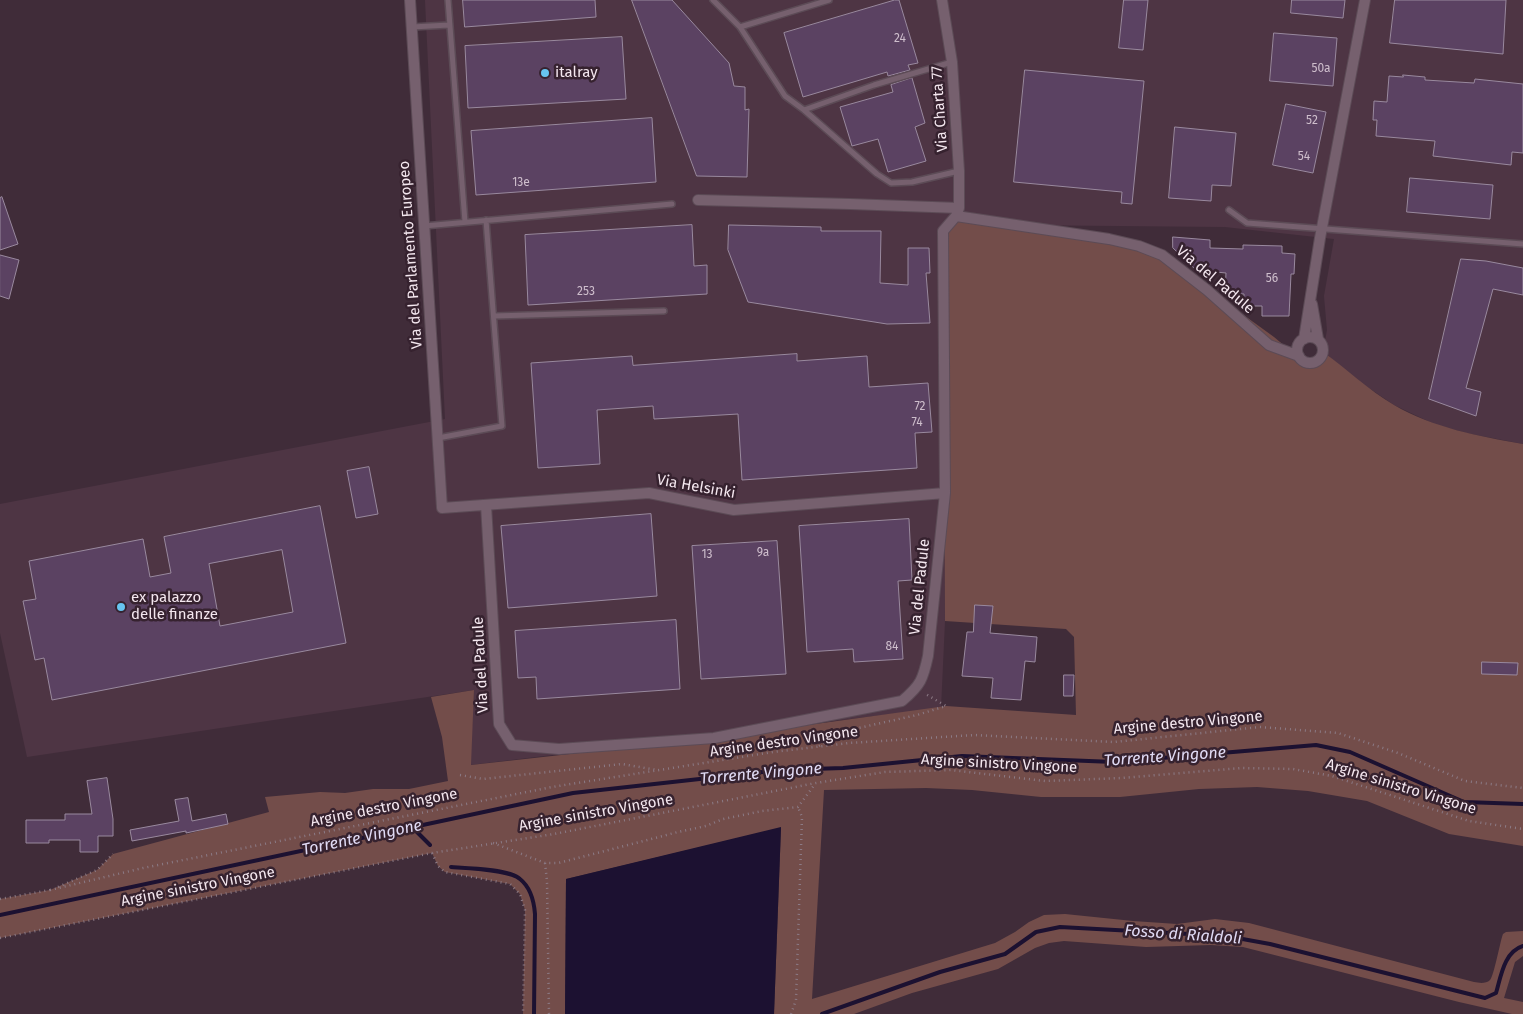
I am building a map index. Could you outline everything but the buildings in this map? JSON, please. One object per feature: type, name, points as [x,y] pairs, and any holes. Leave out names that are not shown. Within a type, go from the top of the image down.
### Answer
[{"type":"street","name":"Via del Parlamento Europeo","points":[[410,0],[442,508]]},
{"type":"street","name":"Via Charta 77","points":[[942,0],[952,62],[959,171],[957,212]]},
{"type":"street","name":"Via del Padule","points":[[1310,293],[1318,339],[1323,348],[1322,355],[1318,361],[1309,363],[1304,362],[1299,356],[1297,348],[1300,341],[1304,339],[1310,293],[1366,0]]},
{"type":"street","points":[[698,200],[957,212]]},
{"type":"street","name":"Via del Padule","points":[[486,505],[499,724],[512,744],[559,749],[714,738],[902,701],[917,689],[923,676],[928,656],[945,493],[943,231],[957,212],[1109,239],[1140,246],[1162,255],[1207,290],[1269,345],[1299,356]]},
{"type":"street","points":[[1304,339],[1311,337],[1318,339]]},
{"type":"street","name":"Via Helsinki","points":[[442,508],[649,493],[734,510],[945,493]]},
{"type":"lane","points":[[448,0],[465,222]]},
{"type":"lane","points":[[713,0],[740,26],[785,96],[804,110],[877,174],[891,183],[912,182],[959,171]]},
{"type":"lane","points":[[740,26],[829,0]]},
{"type":"lane","points":[[411,27],[450,25]]},
{"type":"lane","points":[[804,110],[874,85],[952,62]]},
{"type":"lane","points":[[424,226],[672,204]]},
{"type":"lane","points":[[1229,210],[1246,224],[1523,244]]},
{"type":"lane","points":[[438,438],[502,426],[486,220]]},
{"type":"lane","points":[[494,316],[664,311]]},
{"type":"path","points":[[817,747],[845,731],[917,715],[946,706],[917,689]]},
{"type":"path","name":"Argine destro Vingone","points":[[0,899],[50,890],[143,868],[552,787],[849,743],[974,735],[1114,742],[1260,727],[1338,733],[1398,753],[1464,781],[1523,788]]},
{"type":"path","points":[[460,775],[483,779],[622,764],[660,771]]},
{"type":"path","name":"Argine sinistro Vingone","points":[[0,938],[432,853],[554,834],[816,783],[885,772],[951,770],[1045,780],[1122,778],[1241,768],[1293,769],[1332,776],[1469,821],[1523,829]]},
{"type":"path","points":[[493,843],[545,862],[558,863],[706,826],[723,819],[762,811],[798,807],[816,783]]},
{"type":"path","points":[[791,1014],[796,1000],[802,817],[798,807]]},
{"type":"path","points":[[432,853],[438,866],[445,872],[510,884],[520,894],[524,910],[523,1014]]},
{"type":"path","name":"Argine destro Vingone","points":[[50,890],[97,870],[114,854]]},
{"type":"path","points":[[545,862],[549,1014]]},
{"type":"shaded area","points":[[425,0],[1523,0],[1523,444],[1466,433],[1434,424],[1394,405],[1363,384],[1323,352],[1327,330],[1324,296],[1334,239],[1225,227],[1013,225],[943,231],[945,621],[941,708],[470,765],[474,690],[27,757],[0,633],[0,504],[445,419]]},
{"type":"shaded area","points":[[956,216],[1166,254],[1183,265],[1304,362],[1316,362],[1323,352],[1375,393],[1409,413],[1457,430],[1523,444],[1523,846],[1449,834],[1367,801],[1308,791],[1257,787],[1199,789],[1120,797],[1041,797],[972,790],[926,788],[824,790],[812,999],[995,943],[1044,915],[1065,914],[1177,924],[1215,919],[1249,923],[1480,983],[1490,980],[1492,977],[1503,934],[1506,932],[1523,931],[1523,956],[1515,962],[1504,998],[1523,1002],[1523,1014],[1512,1014],[1459,1002],[1243,947],[1211,945],[1146,947],[1064,941],[1049,943],[1035,948],[998,969],[912,993],[854,1014],[774,1014],[781,828],[566,879],[565,1014],[523,1014],[525,910],[520,894],[510,884],[445,872],[438,866],[432,853],[0,938],[0,899],[50,890],[97,870],[113,854],[269,812],[265,797],[320,792],[345,793],[373,789],[409,789],[448,781],[442,737],[431,697],[474,690],[471,765],[714,738],[946,706],[1076,715],[1074,637],[1066,629],[945,621],[943,231]]},
{"type":"shaded area","points":[[781,827],[774,1014],[565,1014],[566,879]]},
{"type":"waterway","name":"Torrente Vingone","points":[[0,915],[573,793],[781,770],[843,768],[962,756],[1114,762],[1316,745],[1350,752],[1464,802],[1523,804]]},
{"type":"waterway","points":[[413,828],[430,845]]},
{"type":"waterway","points":[[451,867],[507,873],[520,879],[529,890],[535,914],[534,1014]]},
{"type":"waterway","name":"Fosso di Rialdoli","points":[[822,1014],[940,972],[1005,954],[1036,932],[1060,927],[1226,936],[1270,944],[1485,998],[1496,993],[1507,959],[1511,953],[1523,946]]},
{"type":"place","name":"italray","points":[[545,73]]},
{"type":"place","name":"ex palazzo delle finanze","points":[[121,607]]}]
